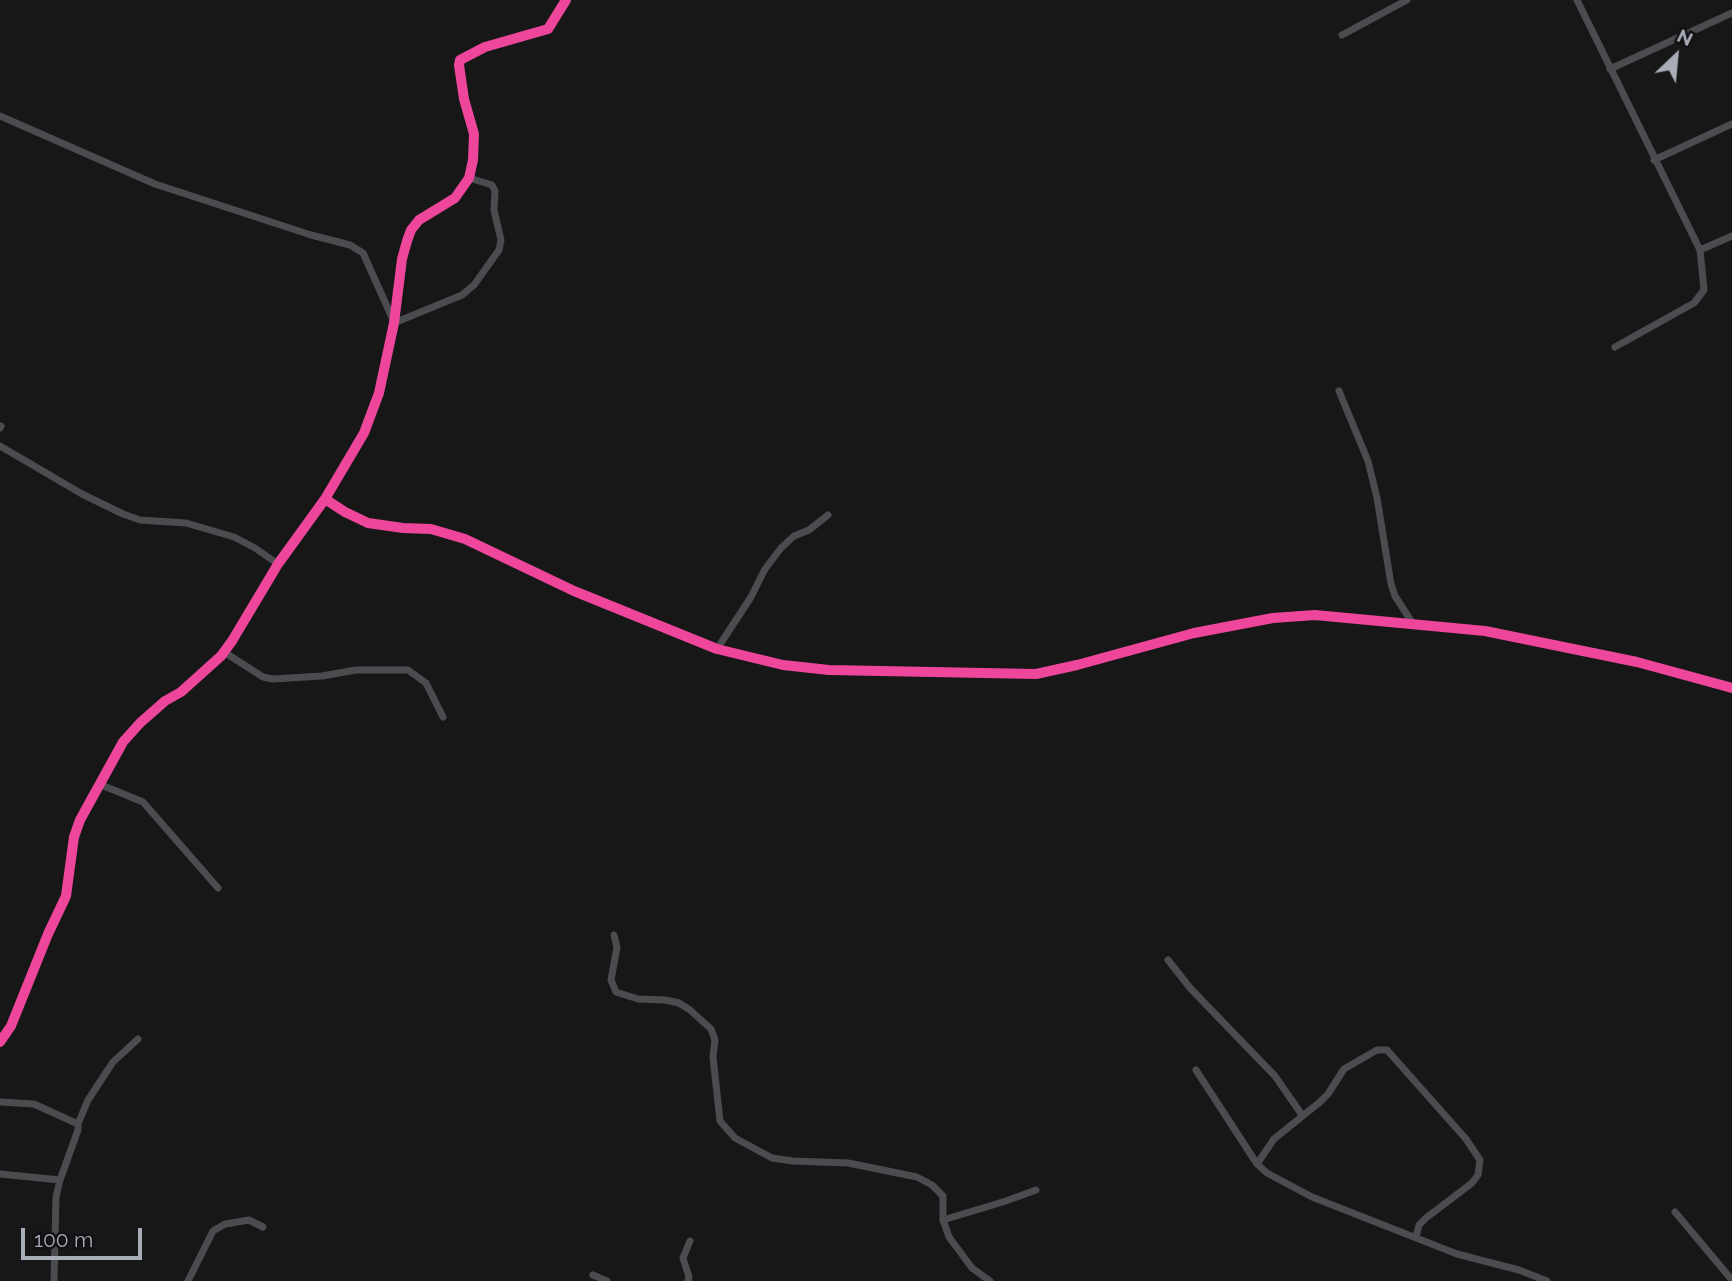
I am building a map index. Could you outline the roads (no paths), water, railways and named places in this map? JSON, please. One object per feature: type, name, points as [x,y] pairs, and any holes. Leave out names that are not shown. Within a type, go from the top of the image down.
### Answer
[{"type":"street","points":[[0,1042],[11,1026],[66,896],[74,837],[80,820],[123,743],[139,723],[165,701],[181,692],[224,652],[278,564],[326,499],[364,433],[379,393],[394,323],[402,259],[411,230],[419,220],[455,198],[469,178],[474,160],[474,134],[464,99],[460,60],[485,47],[548,29],[566,0]]},
{"type":"street","points":[[1342,35],[1407,0]]},
{"type":"street","points":[[1577,0],[1700,250],[1704,290],[1694,303],[1615,347]]},
{"type":"street","points":[[1610,69],[1732,13]]},
{"type":"street","points":[[0,116],[155,184],[358,249],[363,253],[394,323]]},
{"type":"street","points":[[1654,160],[1732,124]]},
{"type":"street","points":[[394,323],[462,295],[474,285],[499,250],[501,240],[494,210],[495,191],[492,185],[469,178]]},
{"type":"street","points":[[1700,250],[1732,236]]},
{"type":"street","points":[[1339,391],[1368,461],[1391,584],[1395,596],[1413,624]]},
{"type":"street","points":[[0,446],[82,494],[123,514],[140,520],[186,523],[234,537],[278,564]]},
{"type":"street","points":[[326,499],[368,523],[431,529],[465,539],[573,591],[717,649],[783,665],[830,670],[1036,674],[1194,633],[1273,618],[1315,615],[1485,631],[1637,662],[1732,688]]},
{"type":"street","points":[[717,649],[751,597],[765,569],[781,548],[794,536],[809,530],[828,515]]},
{"type":"street","points":[[224,652],[263,677],[273,678],[322,676],[356,670],[408,670],[426,683],[443,717]]},
{"type":"street","points":[[99,784],[143,802],[218,888]]},
{"type":"street","points":[[614,935],[617,947],[611,980],[616,992],[638,999],[679,1003],[711,1029],[715,1040],[713,1057],[720,1121],[735,1138],[772,1158],[848,1163],[918,1177],[932,1185],[943,1196],[943,1220],[949,1237],[972,1268],[990,1281]]},
{"type":"street","points":[[1168,960],[1191,989],[1254,1052],[1287,1091],[1302,1115]]},
{"type":"street","points":[[54,1281],[56,1198],[78,1124],[88,1100],[113,1062],[138,1039]]},
{"type":"street","points":[[1258,1164],[1274,1139],[1328,1094],[1340,1074],[1351,1063],[1382,1048],[1392,1052],[1466,1139],[1480,1160],[1478,1175],[1472,1183],[1426,1218],[1419,1225],[1416,1237]]},
{"type":"street","points":[[1196,1070],[1258,1164],[1267,1173],[1312,1197],[1457,1254],[1518,1270],[1547,1281]]},
{"type":"street","points":[[0,1102],[34,1104],[78,1124]]},
{"type":"street","points":[[0,1174],[60,1180]]},
{"type":"street","points":[[943,1220],[1036,1190]]},
{"type":"street","points":[[1675,1212],[1732,1280]]},
{"type":"street","points":[[188,1281],[213,1231],[225,1224],[249,1220],[263,1227]]},
{"type":"street","points":[[688,1281],[683,1258],[690,1241]]},
{"type":"street","points":[[593,1275],[607,1281]]}]
